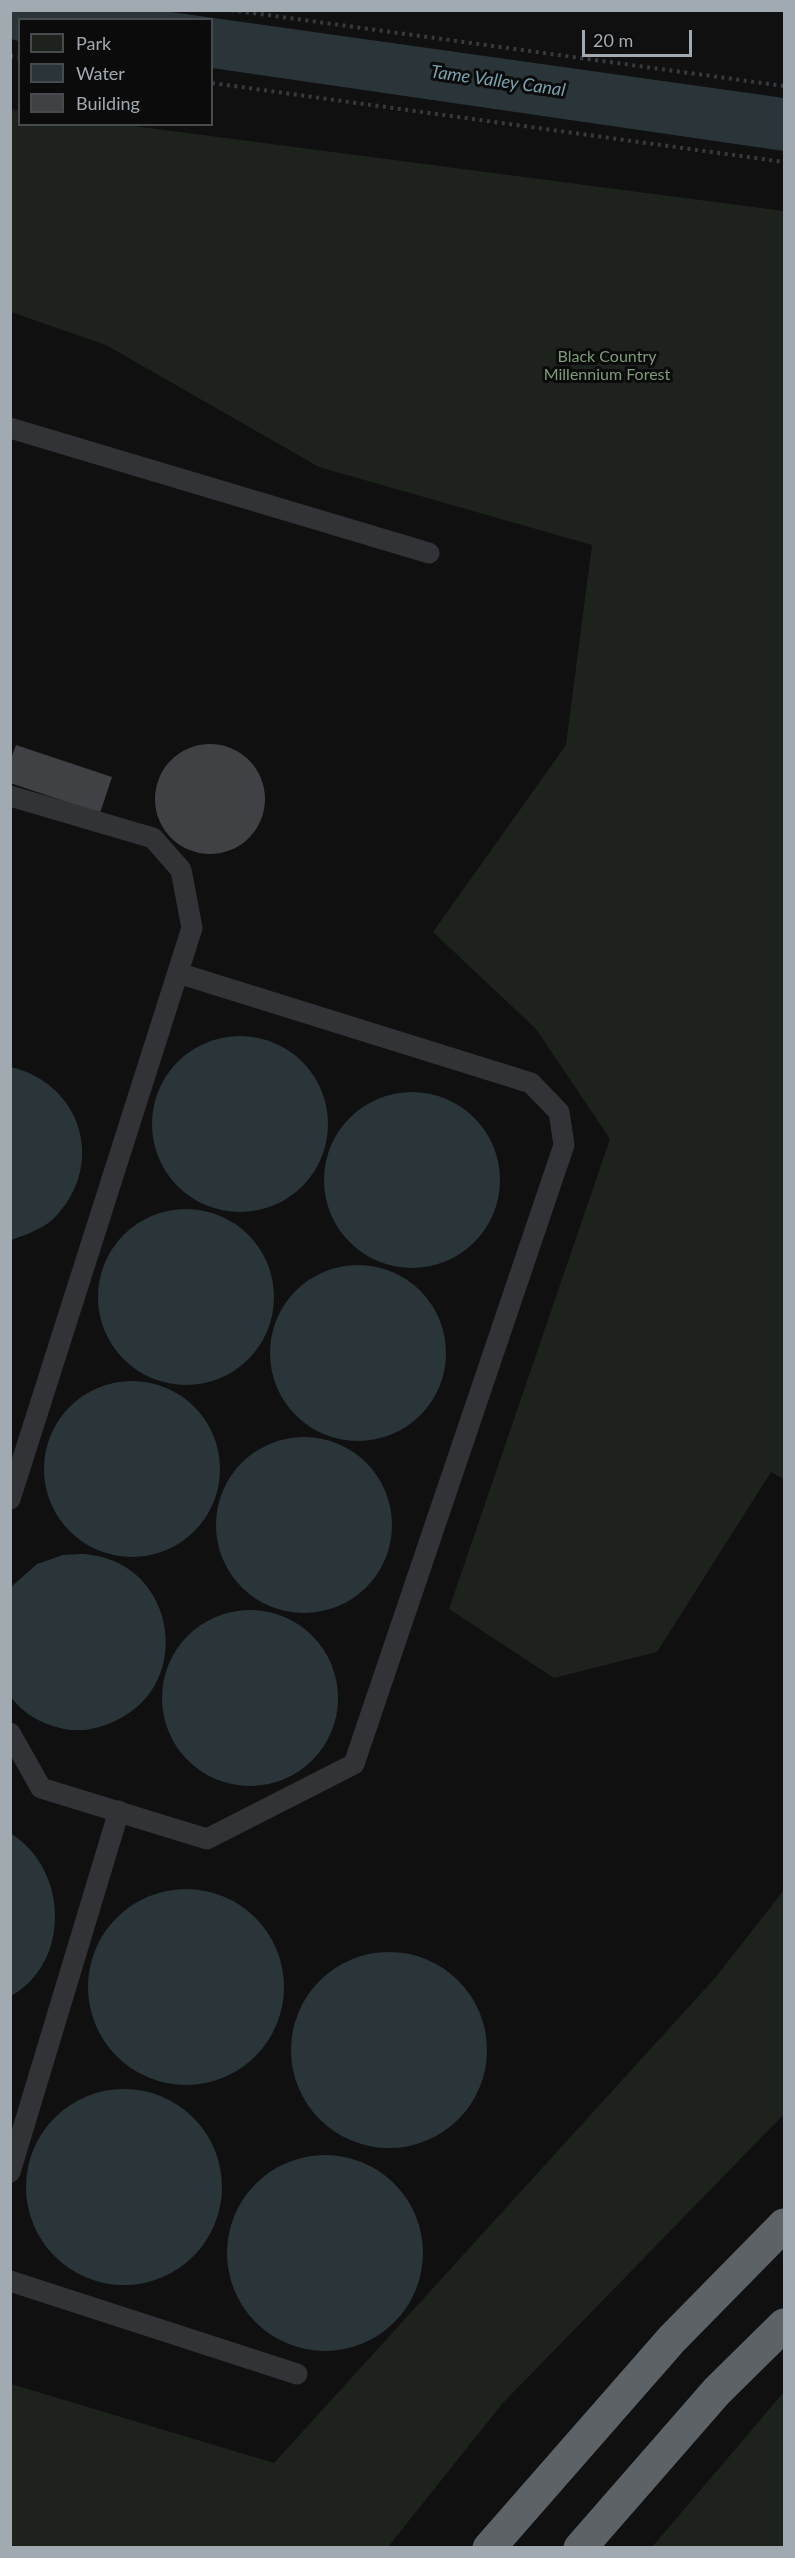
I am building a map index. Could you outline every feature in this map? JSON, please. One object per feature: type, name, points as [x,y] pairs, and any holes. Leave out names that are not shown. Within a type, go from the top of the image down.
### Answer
[{"type":"highway","points":[[489,2547],[672,2339],[784,2224]]},
{"type":"highway","points":[[580,2547],[717,2391],[784,2325]]},
{"type":"lane","points":[[10,428],[429,553]]},
{"type":"lane","points":[[10,796],[153,838],[181,870],[192,928],[10,1499]]},
{"type":"lane","points":[[10,1733],[41,1788],[207,1839],[354,1764],[564,1144],[559,1112],[531,1083],[178,973]]},
{"type":"lane","points":[[10,2172],[119,1811]]},
{"type":"lane","points":[[10,2282],[297,2374]]},
{"type":"path","points":[[231,10],[784,86]]},
{"type":"path","points":[[213,83],[784,162]]},
{"type":"green space","name":"Black Country Millennium Forest","points":[[11,109],[18,111],[18,126],[134,126],[784,211],[784,1479],[771,1472],[657,1652],[554,1678],[449,1609],[610,1139],[536,1029],[433,932],[566,745],[592,545],[319,467],[106,345],[11,312]]},
{"type":"green space","points":[[784,1890],[784,2114],[502,2404],[388,2547],[11,2547],[11,2384],[274,2463],[715,1978]]},
{"type":"green space","points":[[784,2392],[784,2547],[652,2547]]},
{"type":"water","name":"Tame Valley Canal","points":[[11,10],[164,11],[784,98],[784,151],[213,68],[213,18],[18,18],[18,41],[11,39]]},
{"type":"water","points":[[240,1036],[274,1043],[289,1051],[302,1062],[313,1075],[321,1090],[328,1124],[321,1158],[313,1173],[302,1186],[289,1197],[274,1205],[240,1212],[206,1205],[191,1197],[178,1186],[167,1173],[159,1158],[152,1124],[159,1090],[167,1075],[178,1062],[191,1051],[206,1043]]},
{"type":"water","points":[[11,1067],[35,1076],[54,1089],[68,1106],[78,1126],[82,1148],[80,1170],[73,1193],[58,1214],[42,1227],[11,1240]]},
{"type":"water","points":[[412,1092],[446,1099],[461,1107],[474,1118],[485,1131],[493,1146],[500,1180],[493,1214],[485,1229],[474,1242],[461,1253],[446,1261],[412,1268],[378,1261],[363,1253],[350,1242],[339,1229],[331,1214],[324,1180],[331,1146],[339,1131],[350,1118],[363,1107],[378,1099]]},
{"type":"water","points":[[186,1209],[220,1216],[235,1224],[248,1235],[259,1248],[267,1263],[274,1297],[267,1331],[259,1346],[248,1359],[235,1370],[220,1378],[186,1385],[152,1378],[137,1370],[124,1359],[113,1346],[105,1331],[98,1297],[105,1263],[113,1248],[124,1235],[137,1224],[152,1216]]},
{"type":"water","points":[[358,1265],[392,1272],[407,1280],[420,1291],[431,1304],[439,1319],[446,1353],[439,1387],[431,1402],[420,1415],[407,1426],[392,1434],[358,1441],[324,1434],[309,1426],[296,1415],[285,1402],[277,1387],[270,1353],[277,1319],[285,1304],[296,1291],[309,1280],[324,1272]]},
{"type":"water","points":[[132,1381],[166,1388],[181,1396],[194,1407],[205,1420],[213,1435],[220,1469],[213,1503],[205,1518],[194,1531],[181,1542],[166,1550],[132,1557],[98,1550],[83,1542],[70,1531],[59,1518],[51,1503],[44,1469],[51,1435],[59,1420],[70,1407],[83,1396],[98,1388]]},
{"type":"water","points":[[304,1437],[338,1444],[353,1452],[366,1463],[377,1476],[385,1491],[392,1525],[385,1559],[377,1574],[366,1587],[353,1598],[338,1606],[304,1613],[270,1606],[255,1598],[242,1587],[231,1574],[223,1559],[216,1525],[223,1491],[231,1476],[242,1463],[255,1452],[270,1444]]},
{"type":"water","points":[[88,1554],[120,1564],[142,1580],[157,1603],[165,1628],[165,1655],[157,1681],[141,1703],[117,1720],[89,1729],[67,1729],[46,1723],[27,1713],[11,1697],[11,1587],[37,1564],[63,1555]]},
{"type":"water","points":[[250,1610],[284,1617],[299,1625],[312,1636],[323,1649],[331,1664],[338,1698],[331,1732],[323,1747],[312,1760],[299,1771],[284,1779],[250,1786],[216,1779],[201,1771],[188,1760],[177,1747],[169,1732],[162,1698],[169,1664],[177,1649],[188,1636],[201,1625],[216,1617]]},
{"type":"water","points":[[10,1833],[29,1849],[43,1868],[52,1891],[55,1915],[53,1939],[45,1961],[31,1981],[11,1996]]},
{"type":"water","points":[[186,1889],[214,1893],[232,1901],[248,1911],[262,1925],[280,1959],[284,1987],[280,2015],[272,2033],[262,2049],[248,2063],[214,2081],[186,2085],[158,2081],[140,2073],[124,2063],[110,2049],[92,2015],[88,1987],[92,1959],[100,1941],[110,1925],[124,1911],[158,1893]]},
{"type":"water","points":[[389,1952],[417,1956],[435,1964],[451,1974],[465,1988],[483,2022],[487,2050],[483,2078],[475,2096],[465,2112],[451,2126],[417,2144],[389,2148],[361,2144],[343,2136],[327,2126],[313,2112],[295,2078],[291,2050],[295,2022],[303,2004],[313,1988],[327,1974],[361,1956]]},
{"type":"water","points":[[124,2089],[152,2093],[170,2101],[186,2111],[200,2125],[218,2159],[222,2187],[218,2215],[210,2233],[200,2249],[186,2263],[152,2281],[124,2285],[96,2281],[78,2273],[62,2263],[48,2249],[30,2215],[26,2187],[30,2159],[38,2141],[48,2125],[62,2111],[96,2093]]},
{"type":"water","points":[[325,2155],[344,2157],[371,2167],[387,2177],[401,2191],[415,2216],[421,2234],[423,2253],[421,2272],[411,2299],[401,2315],[387,2329],[362,2343],[344,2349],[325,2351],[306,2349],[279,2339],[263,2329],[249,2315],[235,2290],[229,2272],[227,2253],[229,2234],[239,2207],[249,2191],[263,2177],[288,2163],[306,2157]]},
{"type":"building","points":[[210,744],[231,748],[249,760],[261,778],[265,799],[261,820],[249,838],[231,850],[210,854],[189,850],[171,838],[159,820],[155,799],[159,778],[171,760],[189,748]]},
{"type":"building","points":[[16,745],[112,777],[100,813],[10,783],[10,761]]}]
